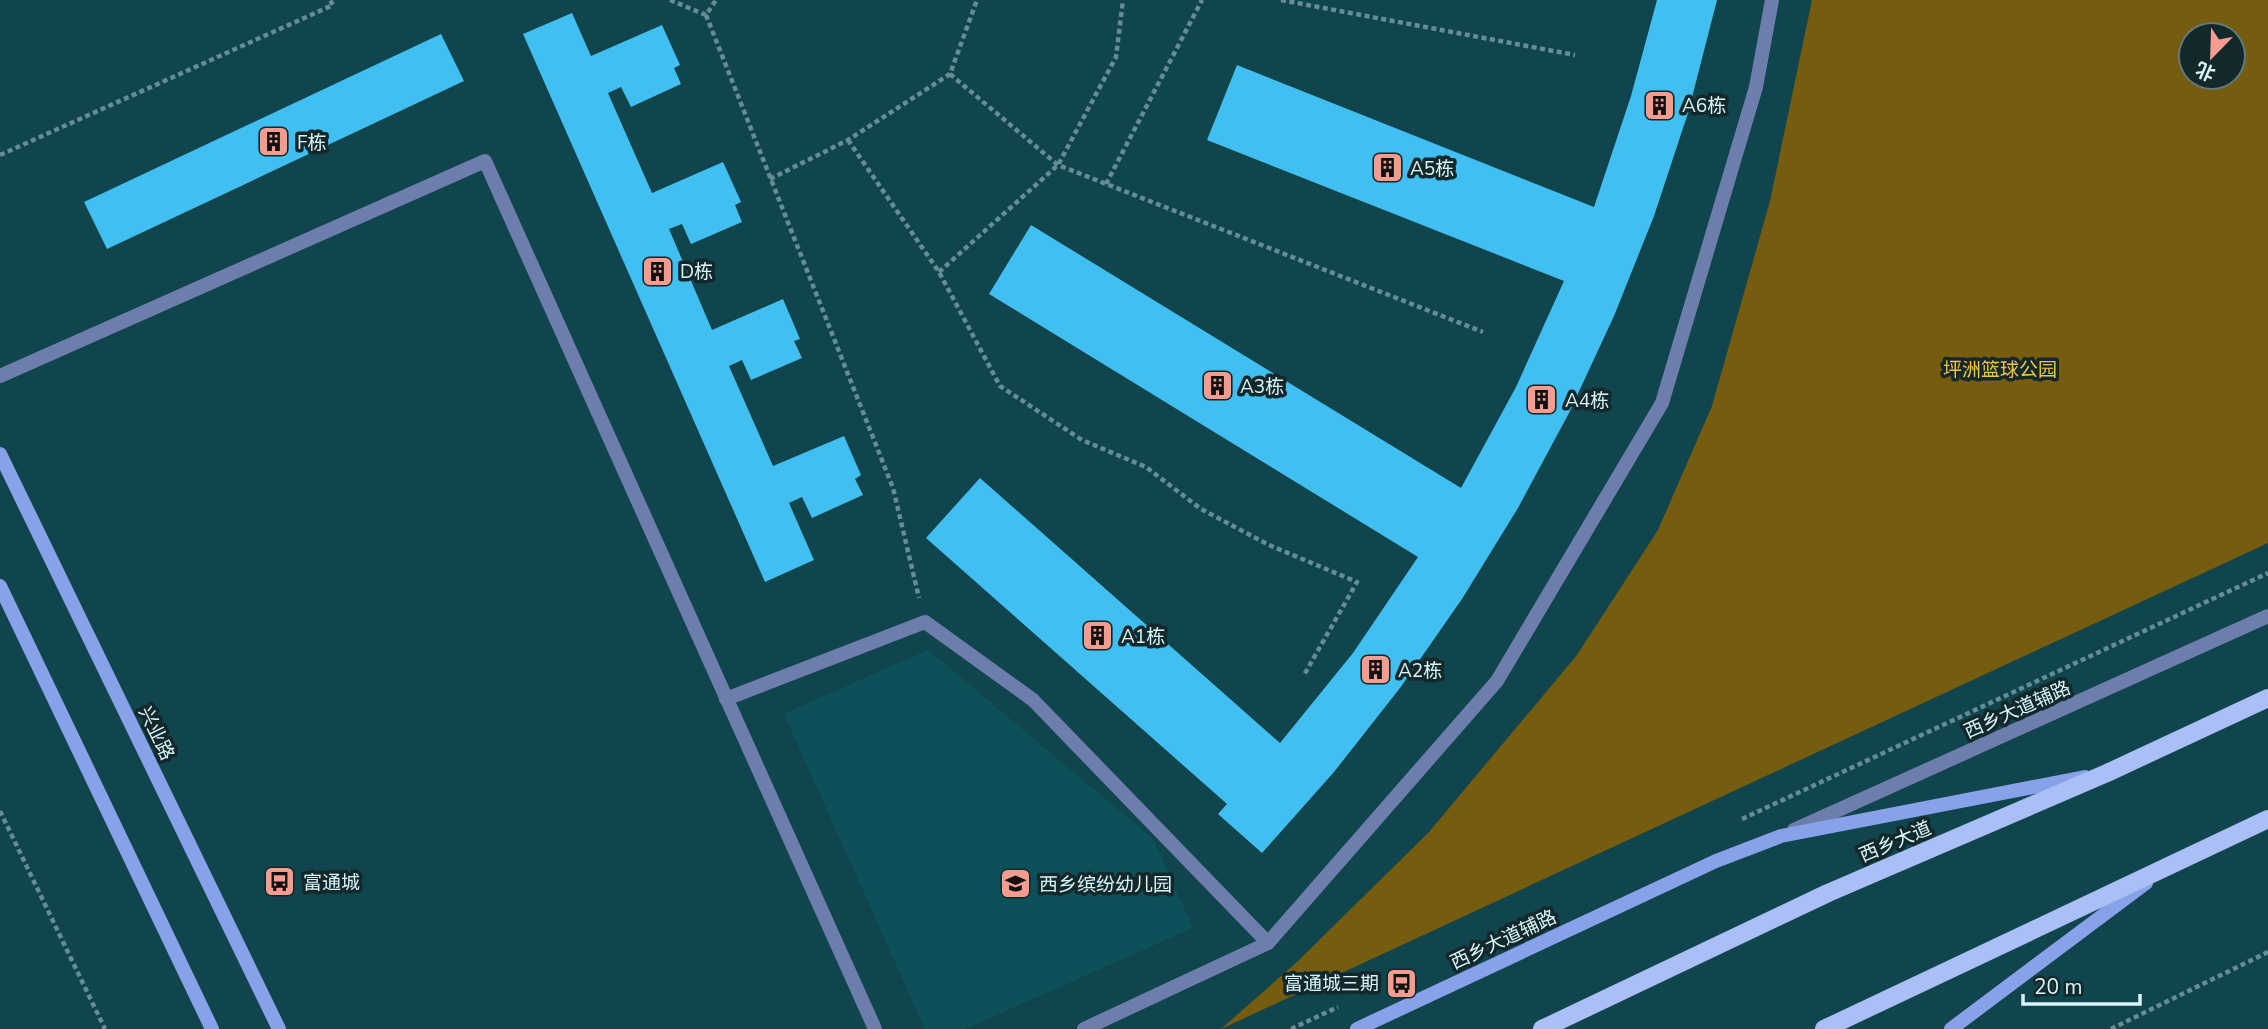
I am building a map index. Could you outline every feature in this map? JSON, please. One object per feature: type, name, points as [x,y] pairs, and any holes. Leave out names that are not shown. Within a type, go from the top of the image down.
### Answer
[{"type":"main road","name":"兴业路","points":[[0,454],[279,1029]]},
{"type":"main road","points":[[0,586],[212,1029]]},
{"type":"main road","name":"西乡大道","points":[[1542,1029],[1828,893],[2107,773],[2268,698]]},
{"type":"main road","name":"西乡大道辅路","points":[[1357,1029],[1716,861],[1781,836],[2107,773]]},
{"type":"main road","points":[[1824,1029],[2268,819]]},
{"type":"main road","points":[[1951,1029],[2162,871]]},
{"type":"street","points":[[1084,1029],[1268,943],[1497,681],[1662,403],[1756,87],[1772,0]]},
{"type":"street","points":[[0,376],[485,161],[875,1029]]},
{"type":"street","name":"西乡大道辅路","points":[[1781,836],[2268,616]]},
{"type":"street","points":[[726,699],[925,622],[1032,700],[1268,943]]},
{"type":"path","points":[[0,155],[333,5],[330,0]]},
{"type":"path","points":[[670,0],[706,15],[893,488],[925,622]]},
{"type":"path","points":[[706,15],[716,0]]},
{"type":"path","points":[[770,179],[848,140],[950,74],[977,0]]},
{"type":"path","points":[[939,272],[1058,165],[1116,57],[1123,0]]},
{"type":"path","points":[[1105,184],[1202,0]]},
{"type":"path","points":[[1281,0],[1575,55]]},
{"type":"path","points":[[950,74],[1058,165],[1483,332]]},
{"type":"path","points":[[848,140],[939,272],[1000,386],[1082,440],[1146,467],[1201,509],[1269,545],[1357,582],[1304,675]]},
{"type":"path","points":[[1729,825],[2268,573]]},
{"type":"path","points":[[0,811],[105,1029]]},
{"type":"path","points":[[2111,1029],[2268,952]]},
{"type":"path","points":[[1291,1029],[1341,1006]]},
{"type":"shaded area","name":"西乡缤纷幼儿园","points":[[928,650],[1153,839],[1193,928],[965,1029],[925,1029],[784,714]]},
{"type":"green space","name":"坪洲篮球公园","points":[[1812,0],[2268,0],[2268,543],[1221,1029],[1297,962],[1429,832],[1577,655],[1658,530],[1712,406],[1770,201]]},
{"type":"building","points":[[1657,0],[1717,0],[1688,113],[1654,216],[1614,316],[1569,413],[1518,508],[1462,599],[1400,688],[1334,772],[1262,853],[1218,814],[1227,804],[926,538],[980,478],[1280,743],[1353,653],[1418,557],[989,294],[1031,225],[1461,488],[1516,387],[1564,281],[1207,140],[1237,65],[1594,207],[1631,96]]},
{"type":"building","name":"D栋","points":[[572,13],[591,56],[662,25],[680,65],[674,68],[681,84],[631,107],[621,87],[608,93],[652,193],[723,162],[741,202],[735,205],[742,222],[691,244],[682,224],[669,229],[712,330],[783,299],[800,339],[794,341],[802,358],[751,380],[742,360],[729,366],[773,466],[844,436],[861,475],[855,479],[863,495],[812,518],[802,497],[789,503],[814,560],[765,582],[523,34]]},
{"type":"building","name":"F栋","points":[[441,34],[464,81],[107,249],[84,202]]},
{"type":"place","name":"A6栋","points":[[1659,105]]},
{"type":"place","name":"F栋","points":[[274,142]]},
{"type":"place","name":"A5栋","points":[[1387,168]]},
{"type":"place","name":"D栋","points":[[657,271]]},
{"type":"place","name":"A3栋","points":[[1217,386]]},
{"type":"place","name":"A4栋","points":[[1542,400]]},
{"type":"place","name":"A1栋","points":[[1098,636]]},
{"type":"place","name":"A2栋","points":[[1375,670]]},
{"type":"place","name":"富通城","points":[[280,882]]},
{"type":"place","name":"西乡缤纷幼儿园","points":[[1016,884]]},
{"type":"place","name":"富通城三期","points":[[1402,983]]}]
